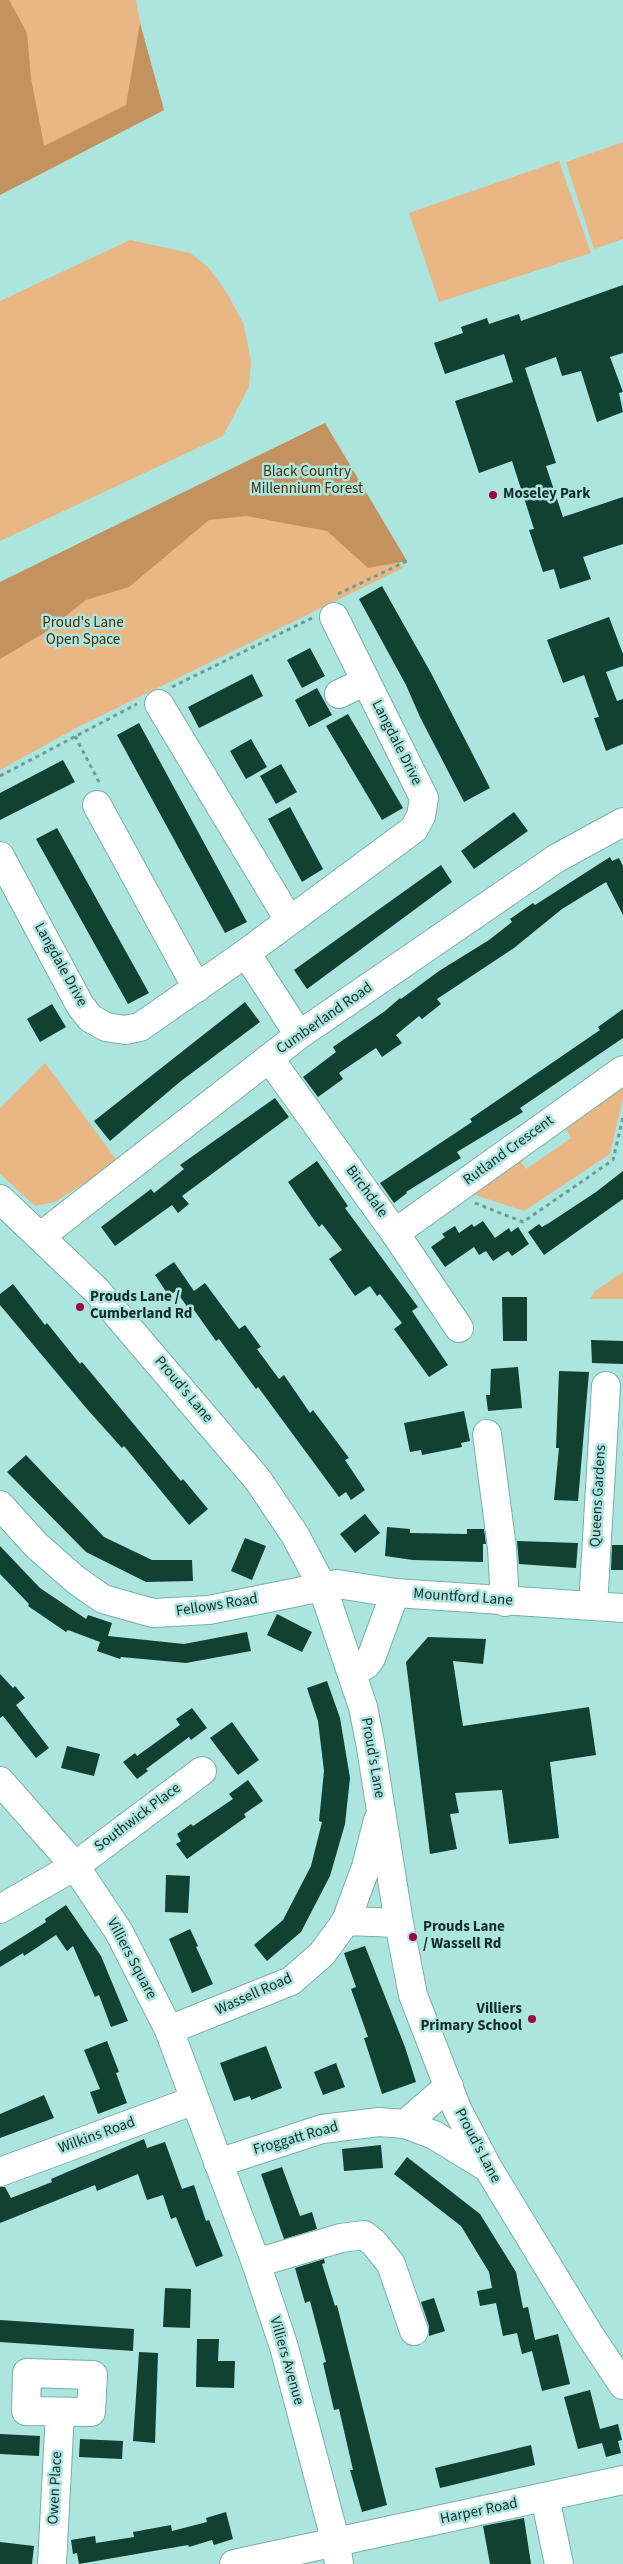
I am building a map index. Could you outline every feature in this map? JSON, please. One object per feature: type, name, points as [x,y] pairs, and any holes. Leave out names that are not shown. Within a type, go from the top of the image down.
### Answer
[{"type":"street","name":"Langdale Drive","points":[[0,856],[8,887],[80,1005],[90,1018],[106,1027],[125,1030],[140,1027],[197,988],[414,829],[421,816],[424,798],[364,682],[330,609]]},
{"type":"street","points":[[339,694],[364,682]]},
{"type":"street","points":[[153,700],[238,814],[289,920]]},
{"type":"street","points":[[97,805],[197,988]]},
{"type":"street","name":"Cumberland Road","points":[[41,1236],[299,1035],[557,858],[623,822]]},
{"type":"street","points":[[246,953],[299,1035]]},
{"type":"street","name":"Birchdale","points":[[269,1058],[395,1233],[459,1328]]},
{"type":"street","name":"Rutland Crescent","points":[[395,1233],[623,1070]]},
{"type":"street","name":"Proud's Lane","points":[[1,1202],[41,1236],[97,1291],[258,1480],[295,1534],[322,1586],[352,1672],[370,1742],[399,1922],[413,1995],[457,2108],[488,2168],[589,2334],[623,2385]]},
{"type":"street","name":"Queens Gardens","points":[[592,1606],[606,1386]]},
{"type":"street","points":[[488,1434],[502,1548],[505,1602]]},
{"type":"street","name":"Fellows Road","points":[[0,1506],[36,1545],[76,1580],[103,1599],[131,1609],[152,1613],[186,1613],[337,1584],[395,1593]]},
{"type":"street","name":"Mountford Lane","points":[[352,1672],[366,1664],[371,1658],[395,1593],[505,1602],[623,1608]]},
{"type":"street","name":"Southwick Place","points":[[0,1909],[75,1866],[202,1771]]},
{"type":"street","name":"Villiers Square","points":[[0,1782],[75,1866],[119,1932],[170,2030],[218,2163]]},
{"type":"street","name":"Wassell Road","points":[[170,2030],[290,1981],[322,1954],[346,1921],[366,1867],[381,1810]]},
{"type":"street","points":[[346,1921],[399,1922]]},
{"type":"street","points":[[405,2124],[449,2086]]},
{"type":"street","name":"Wilkins Road","points":[[0,2172],[195,2100]]},
{"type":"street","name":"Froggatt Road","points":[[218,2163],[322,2129],[379,2122],[405,2124],[434,2135],[488,2168]]},
{"type":"street","name":"Villiers Avenue","points":[[218,2163],[256,2262],[284,2347],[337,2554]]},
{"type":"street","points":[[256,2262],[342,2238],[364,2236],[374,2243],[391,2264],[414,2331]]},
{"type":"street","name":"Owen Place","points":[[52,2564],[60,2412]]},
{"type":"street","name":"Harper Road","points":[[234,2564],[337,2554],[545,2497],[623,2480]]},
{"type":"street","points":[[545,2497],[559,2564]]},
{"type":"path","points":[[0,776],[75,736],[153,700],[330,609],[407,561]]},
{"type":"path","points":[[75,736],[108,798],[97,805]]},
{"type":"path","points":[[451,1193],[523,1222],[613,1160],[623,1117]]},
{"type":"green space","points":[[0,0],[136,0],[143,37],[164,110],[0,195]]},
{"type":"green space","points":[[0,0],[9,0],[27,33],[31,78],[44,146],[126,105],[140,23],[164,110],[0,195]]},
{"type":"green space","points":[[623,142],[623,239],[594,249],[566,162]]},
{"type":"green space","points":[[559,161],[591,253],[439,302],[409,213]]},
{"type":"green space","points":[[130,240],[190,253],[208,267],[227,293],[244,325],[251,362],[249,387],[223,436],[0,541],[0,301]]},
{"type":"green space","name":"Proud's Lane Open Space","points":[[325,423],[403,568],[80,726],[0,770],[0,582]]},
{"type":"green space","name":"Black Country Millennium Forest","points":[[325,423],[407,561],[368,568],[327,531],[246,516],[209,520],[129,587],[86,600],[44,633],[0,659],[0,582]]},
{"type":"green space","points":[[45,1063],[118,1162],[55,1202],[35,1206],[0,1174],[0,1108]]},
{"type":"green space","points":[[623,1081],[623,1098],[610,1154],[524,1211],[472,1194],[517,1156],[526,1169],[571,1138],[563,1125]]},
{"type":"green space","points":[[623,1272],[623,1299],[590,1299],[595,1291]]},
{"type":"building","points":[[623,285],[623,353],[610,357],[623,392],[619,393],[623,412],[597,422],[581,371],[562,376],[556,357],[525,368],[556,463],[546,466],[563,517],[623,497],[623,544],[583,557],[591,579],[560,589],[554,569],[543,572],[529,530],[534,529],[512,461],[479,473],[455,401],[513,382],[504,354],[445,374],[434,343],[463,333],[461,327],[487,318],[489,324],[519,314],[521,321]]},
{"type":"building","points":[[382,586],[431,673],[490,788],[464,802],[420,717],[406,685],[359,599]]},
{"type":"building","points":[[609,617],[623,654],[623,666],[606,672],[617,701],[623,699],[623,744],[606,751],[594,718],[599,717],[584,675],[563,683],[547,640]]},
{"type":"building","points":[[310,648],[325,676],[302,688],[287,660]]},
{"type":"building","points":[[252,674],[263,696],[199,728],[188,707]]},
{"type":"building","points":[[317,688],[332,715],[309,727],[295,700]]},
{"type":"building","points":[[348,714],[403,808],[382,820],[326,726]]},
{"type":"building","points":[[139,723],[247,922],[225,933],[117,735]]},
{"type":"building","points":[[251,739],[267,767],[246,779],[230,751]]},
{"type":"building","points":[[63,760],[75,782],[0,820],[0,793]]},
{"type":"building","points":[[281,764],[297,792],[276,804],[260,776]]},
{"type":"building","points":[[290,807],[323,869],[302,882],[268,819]]},
{"type":"building","points":[[514,812],[528,831],[474,869],[461,851]]},
{"type":"building","points":[[57,828],[149,993],[128,1004],[36,839]]},
{"type":"building","points":[[610,857],[612,861],[619,858],[623,866],[623,915],[606,882],[562,909],[514,948],[437,999],[441,1004],[422,1019],[419,1016],[396,1035],[402,1043],[382,1057],[376,1048],[339,1073],[343,1079],[318,1097],[303,1077],[336,1052],[333,1047],[439,971],[489,940],[512,922],[510,919],[533,903],[535,905]]},
{"type":"building","points":[[441,865],[452,882],[307,989],[294,970]]},
{"type":"building","points":[[245,1002],[260,1022],[181,1081],[110,1141],[94,1121]]},
{"type":"building","points":[[52,1004],[66,1027],[40,1042],[27,1019]]},
{"type":"building","points":[[623,1009],[623,1038],[520,1108],[523,1112],[457,1152],[461,1158],[406,1192],[394,1203],[380,1183],[472,1122],[470,1119],[600,1030],[598,1027]]},
{"type":"building","points":[[275,1098],[289,1117],[182,1196],[189,1204],[178,1213],[172,1205],[115,1246],[101,1227],[151,1189],[154,1193],[184,1169],[180,1165]]},
{"type":"building","points":[[317,1161],[348,1206],[345,1208],[418,1307],[412,1311],[448,1365],[429,1377],[394,1329],[402,1323],[380,1294],[377,1296],[370,1286],[355,1296],[329,1259],[342,1250],[322,1224],[319,1227],[288,1182]]},
{"type":"building","points":[[623,1171],[623,1199],[544,1255],[528,1232],[539,1224],[542,1227],[549,1223],[596,1192]]},
{"type":"building","points":[[483,1221],[495,1238],[509,1228],[511,1232],[518,1227],[529,1244],[512,1256],[508,1251],[493,1261],[486,1251],[479,1255],[474,1247],[445,1267],[431,1247],[445,1237],[442,1234],[455,1226],[459,1233],[472,1224],[474,1227]]},
{"type":"building","points":[[174,1262],[194,1291],[205,1283],[239,1329],[245,1325],[261,1347],[257,1349],[279,1379],[284,1375],[310,1413],[313,1410],[349,1458],[345,1460],[365,1490],[351,1500],[346,1492],[339,1497],[258,1387],[256,1389],[219,1339],[216,1341],[194,1310],[191,1312],[176,1291],[169,1296],[155,1275]]},
{"type":"building","points":[[13,1284],[45,1325],[47,1323],[80,1364],[82,1362],[181,1481],[183,1479],[208,1509],[189,1525],[124,1446],[122,1448],[87,1409],[0,1305],[0,1294]]},
{"type":"building","points":[[502,1297],[527,1297],[527,1341],[503,1341]]},
{"type":"building","points":[[591,1340],[623,1341],[623,1364],[592,1363]]},
{"type":"building","points":[[518,1367],[522,1408],[488,1411],[486,1395],[490,1395],[491,1369]]},
{"type":"building","points":[[559,1371],[589,1372],[578,1501],[554,1500],[559,1448],[556,1448]]},
{"type":"building","points":[[464,1411],[470,1441],[461,1443],[462,1447],[422,1455],[421,1450],[410,1452],[404,1423]]},
{"type":"building","points":[[26,1455],[104,1537],[152,1560],[192,1560],[193,1581],[146,1582],[86,1552],[7,1472]]},
{"type":"building","points":[[365,1514],[380,1533],[355,1553],[340,1534]]},
{"type":"building","points":[[387,1527],[410,1529],[410,1533],[467,1534],[467,1529],[484,1529],[486,1544],[483,1544],[483,1562],[413,1560],[385,1556]]},
{"type":"building","points":[[245,1538],[266,1546],[252,1580],[231,1571]]},
{"type":"building","points":[[517,1541],[578,1543],[576,1568],[519,1564]]},
{"type":"building","points":[[612,1545],[623,1545],[623,1570],[611,1570]]},
{"type":"building","points":[[0,1546],[40,1588],[86,1619],[88,1615],[112,1623],[108,1636],[184,1644],[247,1632],[251,1651],[186,1663],[121,1657],[120,1659],[97,1651],[100,1642],[68,1630],[66,1632],[28,1606],[29,1604],[0,1574]]},
{"type":"building","points":[[277,1614],[312,1632],[302,1652],[267,1635]]},
{"type":"building","points":[[428,1637],[486,1639],[483,1664],[453,1661],[463,1726],[589,1707],[596,1755],[550,1762],[559,1838],[509,1844],[502,1790],[455,1793],[459,1813],[450,1814],[457,1849],[430,1854],[406,1662]]},
{"type":"building","points":[[0,1674],[13,1688],[15,1686],[25,1698],[16,1705],[49,1748],[36,1758],[3,1716],[0,1718]]},
{"type":"building","points":[[327,1681],[340,1718],[350,1778],[345,1824],[330,1876],[301,1932],[267,1961],[254,1945],[283,1920],[311,1866],[322,1822],[319,1821],[324,1771],[318,1721],[307,1688]]},
{"type":"building","points":[[192,1708],[207,1728],[191,1740],[189,1737],[146,1769],[148,1771],[137,1779],[123,1762],[135,1753],[137,1756],[180,1725],[176,1719]]},
{"type":"building","points":[[232,1722],[259,1760],[238,1775],[210,1738]]},
{"type":"building","points":[[67,1746],[100,1754],[94,1776],[61,1768]]},
{"type":"building","points":[[248,1780],[263,1801],[244,1814],[246,1817],[187,1859],[176,1844],[181,1841],[177,1834],[191,1824],[193,1826],[233,1799],[229,1794]]},
{"type":"building","points":[[166,1875],[190,1876],[188,1913],[165,1912]]},
{"type":"building","points":[[66,1905],[101,1956],[128,2021],[111,2027],[99,1995],[95,1997],[73,1946],[67,1951],[56,1935],[24,1956],[23,1953],[0,1967],[0,1951],[46,1922],[45,1919]]},
{"type":"building","points":[[190,1929],[213,1984],[192,1993],[169,1939]]},
{"type":"building","points":[[365,1946],[405,2047],[416,2082],[382,2094],[364,2038],[368,2037],[351,1989],[356,1987],[344,1953]]},
{"type":"building","points":[[107,2041],[119,2072],[116,2073],[127,2103],[98,2114],[90,2092],[100,2089],[84,2050]]},
{"type":"building","points":[[266,2046],[282,2088],[251,2100],[250,2096],[234,2101],[220,2063]]},
{"type":"building","points":[[336,2063],[345,2087],[323,2095],[314,2072]]},
{"type":"building","points":[[44,2095],[54,2118],[0,2138],[0,2114]]},
{"type":"building","points":[[144,2139],[147,2148],[165,2142],[182,2189],[194,2185],[206,2221],[209,2220],[223,2256],[196,2267],[176,2217],[171,2219],[163,2195],[147,2200],[138,2174],[97,2191],[95,2185],[0,2223],[0,2187],[5,2187],[11,2198],[52,2182],[51,2179]]},
{"type":"building","points":[[381,2145],[383,2168],[344,2171],[342,2149]]},
{"type":"building","points":[[407,2157],[480,2214],[516,2272],[523,2308],[528,2307],[535,2340],[558,2334],[570,2384],[542,2391],[532,2351],[522,2354],[517,2333],[503,2336],[496,2303],[480,2306],[477,2291],[492,2288],[489,2272],[461,2226],[394,2174]]},
{"type":"building","points":[[282,2167],[300,2216],[312,2212],[317,2229],[284,2239],[261,2174]]},
{"type":"building","points":[[324,2259],[325,2263],[322,2264],[335,2306],[337,2305],[387,2505],[362,2512],[350,2470],[353,2470],[339,2409],[334,2410],[323,2363],[326,2362],[310,2301],[305,2303],[295,2268]]},
{"type":"building","points":[[165,2288],[191,2289],[190,2328],[163,2327]]},
{"type":"building","points":[[434,2298],[445,2331],[429,2336],[429,2326],[421,2302]]},
{"type":"building","points":[[0,2320],[134,2329],[133,2351],[0,2342]]},
{"type":"building","points":[[197,2339],[219,2339],[218,2361],[235,2361],[234,2388],[196,2387]]},
{"type":"building","points":[[139,2352],[158,2353],[155,2443],[133,2441]]},
{"type":"building","points":[[590,2390],[600,2429],[618,2424],[622,2440],[618,2441],[621,2453],[606,2457],[602,2443],[578,2449],[564,2397]]},
{"type":"building","points":[[0,2434],[40,2436],[39,2456],[0,2454]]},
{"type":"building","points":[[80,2439],[123,2441],[122,2459],[79,2457]]},
{"type":"building","points":[[531,2445],[535,2465],[440,2488],[435,2468]]},
{"type":"building","points":[[226,2512],[233,2539],[214,2545],[212,2540],[189,2547],[188,2545],[79,2564],[77,2553],[73,2554],[71,2540],[95,2536],[96,2543],[134,2537],[133,2532],[171,2525],[172,2531],[207,2522],[206,2518]]},
{"type":"building","points":[[524,2518],[531,2564],[490,2564],[483,2526]]},
{"type":"building","points":[[0,2542],[34,2546],[32,2564],[0,2564]]},
{"type":"place","name":"Moseley Park","points":[[493,495]]},
{"type":"place","name":"Prouds Lane / Cumberland Rd","points":[[80,1307]]},
{"type":"place","name":"Prouds Lane / Wassell Rd","points":[[413,1937]]},
{"type":"place","name":"Villiers Primary School","points":[[532,2019]]}]
